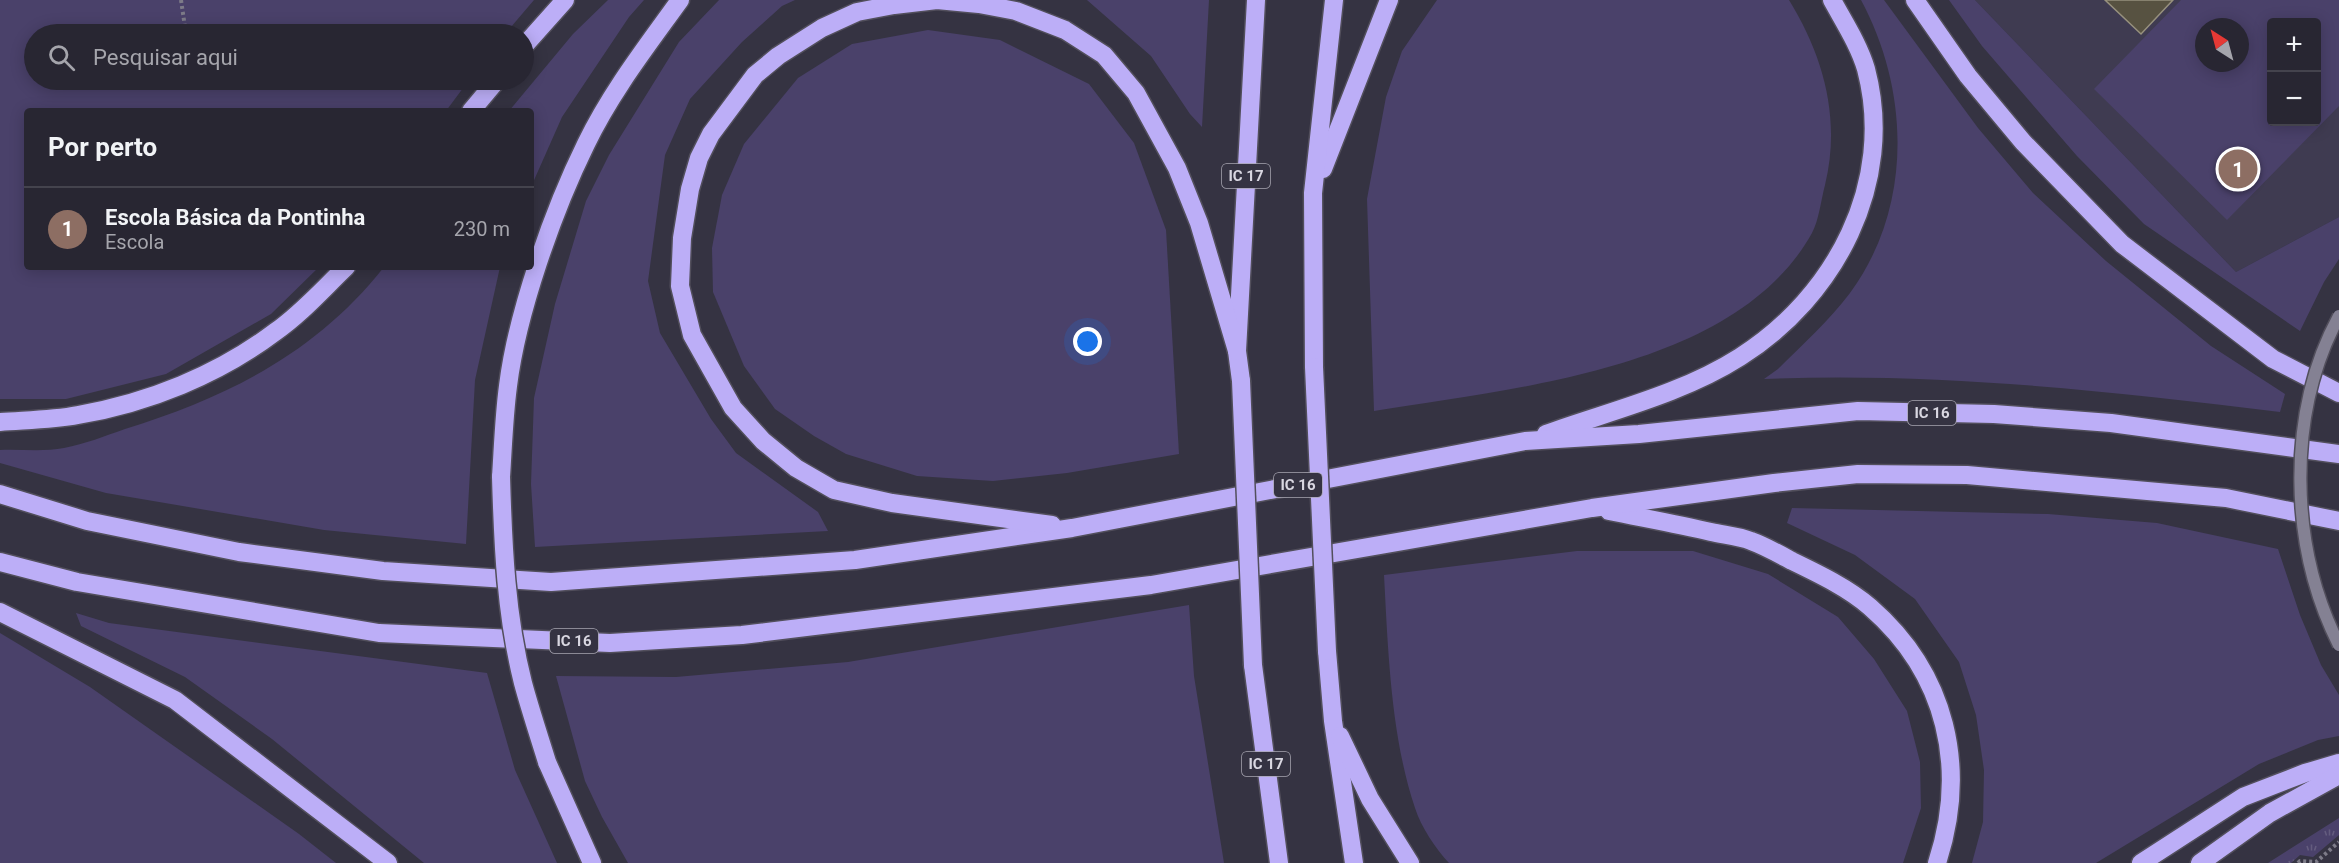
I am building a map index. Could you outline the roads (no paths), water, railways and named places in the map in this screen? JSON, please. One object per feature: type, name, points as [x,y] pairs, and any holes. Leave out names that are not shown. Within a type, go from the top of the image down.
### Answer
[{"type":"highway","points":[[534,35],[566,0]]},
{"type":"highway","points":[[592,863],[547,762],[523,681],[511,615],[503,549],[501,477],[508,385],[526,304],[550,232],[586,144],[627,74],[680,0]]},
{"type":"highway","points":[[1072,528],[892,503],[834,490],[796,468],[763,441],[733,408],[692,335],[680,286],[682,238],[690,189],[699,158],[711,134],[755,75],[778,56],[822,28],[857,12],[894,5],[937,0],[979,4],[1016,11],[1065,30],[1104,55],[1136,93],[1177,168],[1199,223],[1237,351]]},
{"type":"highway","name":"IC 17","points":[[1256,0],[1237,351],[1241,381],[1253,665],[1279,863]]},
{"type":"highway","points":[[1334,0],[1313,193],[1314,367],[1327,651],[1333,721],[1354,863]]},
{"type":"highway","points":[[1313,193],[1389,0]]},
{"type":"highway","points":[[1525,441],[1696,381],[1740,358],[1782,327],[1807,302],[1830,273],[1851,234],[1863,200],[1872,142],[1872,113],[1866,69],[1832,0]]},
{"type":"highway","points":[[1915,0],[1968,76],[2023,142],[2122,244],[2273,359],[2339,393]]},
{"type":"highway","points":[[474,108],[489,90]]},
{"type":"highway","points":[[0,422],[78,415],[139,400],[185,384],[243,355],[277,331],[343,270]]},
{"type":"highway","name":"IC 16","points":[[0,494],[87,521],[239,552],[383,571],[551,582],[855,560],[1072,528],[1525,441],[1640,434],[1858,411],[1994,414],[2111,423],[2339,454]]},
{"type":"highway","name":"IC 16","points":[[0,562],[77,582],[379,633],[610,643],[742,635],[1151,585],[1592,508],[1858,474],[1967,475],[2226,498],[2339,521]]},
{"type":"highway","points":[[1592,508],[1751,540],[1833,582],[1869,606],[1901,638],[1924,672],[1940,705],[1951,752],[1952,790],[1947,832],[1937,863]]},
{"type":"highway","points":[[0,612],[175,700],[388,863]]},
{"type":"highway","points":[[1333,721],[1370,799],[1410,863]]},
{"type":"highway","points":[[2141,863],[2243,797],[2305,773],[2339,763]]},
{"type":"highway","points":[[2200,863],[2270,813],[2339,775]]},
{"type":"street","points":[[2339,316],[2311,389],[2303,419],[2300,470],[2307,549],[2326,619],[2339,645]]},
{"type":"place","name":"Escola Básica da Pontinha","points":[[2238,169]]}]
